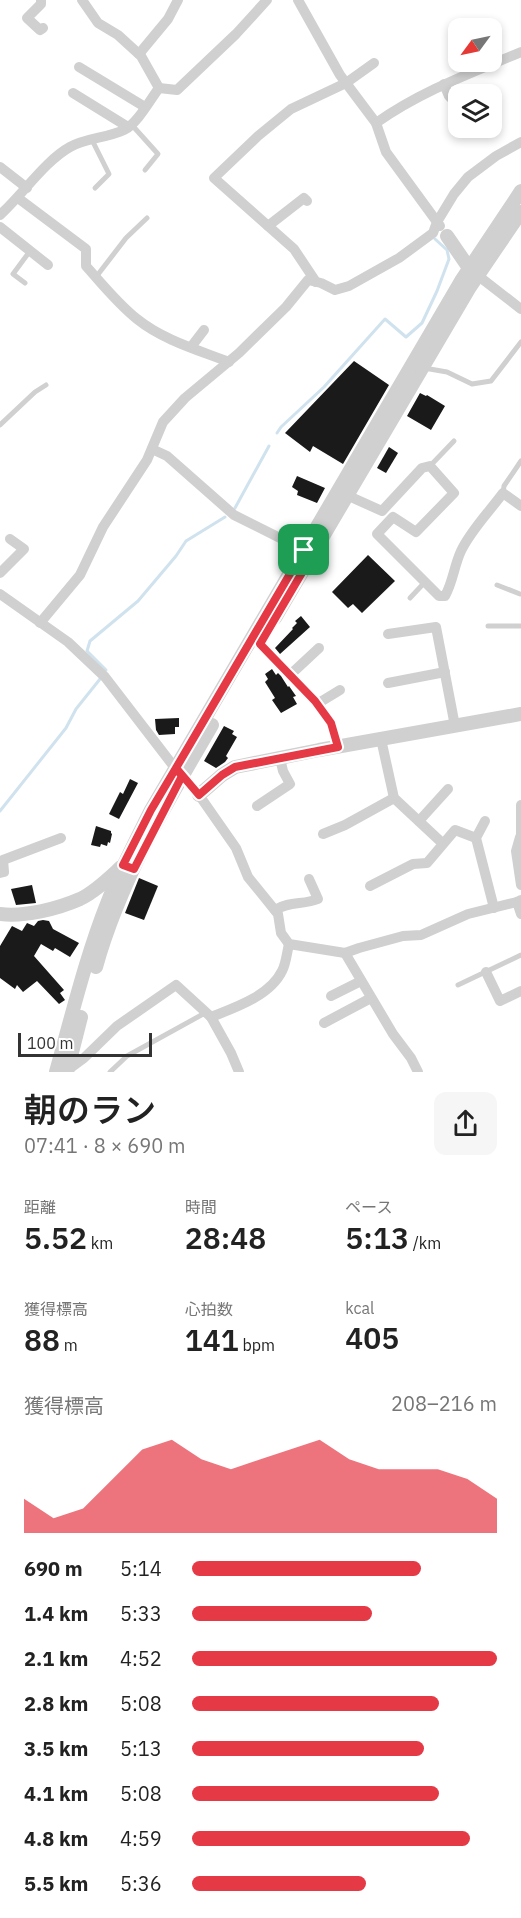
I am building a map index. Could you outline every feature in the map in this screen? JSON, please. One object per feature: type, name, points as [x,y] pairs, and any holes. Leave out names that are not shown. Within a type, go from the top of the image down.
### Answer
[{"type":"street","points":[[41,0],[41,4],[27,18],[40,30],[43,28]]},
{"type":"street","points":[[82,0],[98,23],[118,35],[139,54],[159,87],[177,90],[236,34],[267,0]]},
{"type":"street","points":[[139,54],[168,20],[178,0]]},
{"type":"street","points":[[299,0],[340,75],[376,123],[386,152],[474,272],[521,309]]},
{"type":"street","points":[[376,123],[444,84],[521,52]]},
{"type":"street","points":[[316,282],[294,249],[214,178],[258,136],[291,109],[346,83],[374,63]]},
{"type":"street","points":[[79,68],[146,107]]},
{"type":"street","points":[[444,84],[448,94]]},
{"type":"street","points":[[0,215],[52,161],[71,146],[126,130],[146,107],[159,87]]},
{"type":"street","points":[[73,93],[130,125]]},
{"type":"street","points":[[40,623],[80,575],[103,527],[147,460],[163,422],[185,398],[229,362],[286,307],[308,280],[335,290],[349,286],[399,258],[433,233],[454,194],[468,177],[496,156],[521,142]]},
{"type":"street","points":[[0,167],[27,188]]},
{"type":"street","points":[[64,1072],[90,954],[107,902],[128,867],[151,810],[179,772],[521,191]]},
{"type":"street","points":[[18,198],[86,249],[86,266],[118,302],[138,320],[169,338],[229,362]]},
{"type":"street","points":[[268,226],[304,198],[307,201]]},
{"type":"street","points":[[343,493],[422,368],[474,272],[521,212]]},
{"type":"street","points":[[0,227],[48,265]]},
{"type":"street","points":[[191,347],[204,330]]},
{"type":"street","points":[[152,449],[166,456],[234,515],[309,552]]},
{"type":"street","points":[[343,493],[382,511],[416,532],[454,493],[430,466],[422,468],[382,511]]},
{"type":"street","points":[[393,517],[377,534],[396,558],[439,596],[445,596],[453,582],[455,568],[462,550],[503,493],[521,506]]},
{"type":"street","points":[[0,573],[24,549],[10,540]]},
{"type":"street","points":[[0,594],[68,642],[105,677],[199,795],[236,848],[248,877],[278,914],[281,933],[289,944],[345,953],[404,936],[421,935],[468,914],[519,901],[521,914]]},
{"type":"street","points":[[388,634],[436,627],[455,726]]},
{"type":"street","points":[[257,640],[317,704],[331,723],[338,747]]},
{"type":"street","points":[[290,675],[319,648]]},
{"type":"street","points":[[388,683],[445,672]]},
{"type":"street","points":[[317,704],[340,690]]},
{"type":"street","points":[[199,795],[235,767],[521,714]]},
{"type":"street","points":[[381,739],[393,798],[439,840]]},
{"type":"street","points":[[257,806],[290,783],[283,771],[280,758]]},
{"type":"street","points":[[419,821],[448,789]]},
{"type":"street","points":[[323,834],[345,825],[393,798]]},
{"type":"street","points":[[521,805],[520,843],[516,851],[521,885]]},
{"type":"street","points":[[485,821],[476,838],[494,908]]},
{"type":"street","points":[[370,886],[413,864],[427,863],[455,830],[476,838]]},
{"type":"street","points":[[0,873],[4,872],[2,856],[61,838]]},
{"type":"street","points":[[0,914],[11,915],[39,911],[81,899],[128,867]]},
{"type":"street","points":[[275,910],[284,904],[312,901],[318,898],[309,879]]},
{"type":"street","points":[[208,1015],[250,1001],[264,991],[282,971],[289,944]]},
{"type":"street","points":[[345,953],[418,1072]]},
{"type":"street","points":[[486,972],[500,1001],[521,991]]},
{"type":"street","points":[[331,996],[361,981]]},
{"type":"street","points":[[64,1072],[84,1058],[117,1026],[176,985],[208,1015],[231,1053],[239,1072]]},
{"type":"street","points":[[324,1023],[371,998]]},
{"type":"lane","points":[[130,125],[158,154],[145,170]]},
{"type":"lane","points":[[92,140],[109,174],[95,188]]},
{"type":"lane","points":[[96,277],[126,238],[147,218]]},
{"type":"lane","points":[[25,283],[13,274],[30,251]]},
{"type":"lane","points":[[422,368],[447,372],[472,384],[491,381],[521,342]]},
{"type":"lane","points":[[0,425],[35,392],[46,385]]},
{"type":"lane","points":[[430,466],[454,441]]},
{"type":"lane","points":[[503,493],[504,486],[521,460]]},
{"type":"lane","points":[[410,598],[425,582]]},
{"type":"lane","points":[[496,585],[520,594]]},
{"type":"lane","points":[[488,626],[521,626]]},
{"type":"lane","points":[[458,985],[521,955]]},
{"type":"lane","points":[[110,1072],[127,1056],[208,1015]]},
{"type":"building","points":[[354,361],[389,385],[343,464],[313,446],[310,452],[285,433]]},
{"type":"building","points":[[420,393],[445,406],[431,430],[407,416]]},
{"type":"building","points":[[389,447],[398,453],[386,473],[377,468]]},
{"type":"building","points":[[297,476],[325,488],[317,503],[297,495],[298,491],[292,487]]},
{"type":"building","points":[[368,555],[395,581],[362,613],[353,604],[348,608],[332,592]]},
{"type":"building","points":[[301,616],[310,627],[280,654],[275,648],[293,629],[297,623],[295,621]]},
{"type":"building","points":[[272,669],[276,675],[278,673],[281,676],[296,696],[293,697],[297,704],[281,713],[272,700],[275,698],[265,682],[268,679],[265,674]]},
{"type":"building","points":[[179,718],[179,727],[175,727],[175,734],[159,735],[155,719]]},
{"type":"building","points":[[224,726],[234,731],[232,734],[237,737],[226,756],[228,758],[216,768],[204,761]]},
{"type":"building","points":[[130,779],[138,783],[119,819],[109,814],[120,792],[123,794]]},
{"type":"building","points":[[96,826],[111,831],[110,843],[108,842],[107,846],[91,845]]},
{"type":"building","points":[[139,878],[158,886],[144,920],[125,913]]},
{"type":"building","points":[[32,885],[36,903],[16,905],[11,889]]},
{"type":"building","points":[[38,921],[49,921],[53,929],[79,943],[70,957],[55,948],[53,951],[41,944],[34,956],[64,990],[60,993],[65,1000],[59,1004],[37,981],[23,992],[17,985],[15,989],[0,978],[0,946],[12,926],[22,931],[27,923],[34,926]]},
{"type":"waterway","points":[[277,433],[324,387],[385,319],[406,337],[422,323],[449,259],[447,250],[435,239]]},
{"type":"waterway","points":[[235,508],[269,446]]},
{"type":"waterway","points":[[106,670],[87,651],[90,641],[138,601],[186,541],[225,517]]},
{"type":"waterway","points":[[0,811],[66,728],[76,709],[100,679]]},
{"type":"route","points":[[304,550],[176,768],[182,776],[134,869],[123,865],[151,810],[176,768],[199,795],[235,767],[338,747],[331,723],[315,701],[260,644],[313,554],[304,550]]}]
